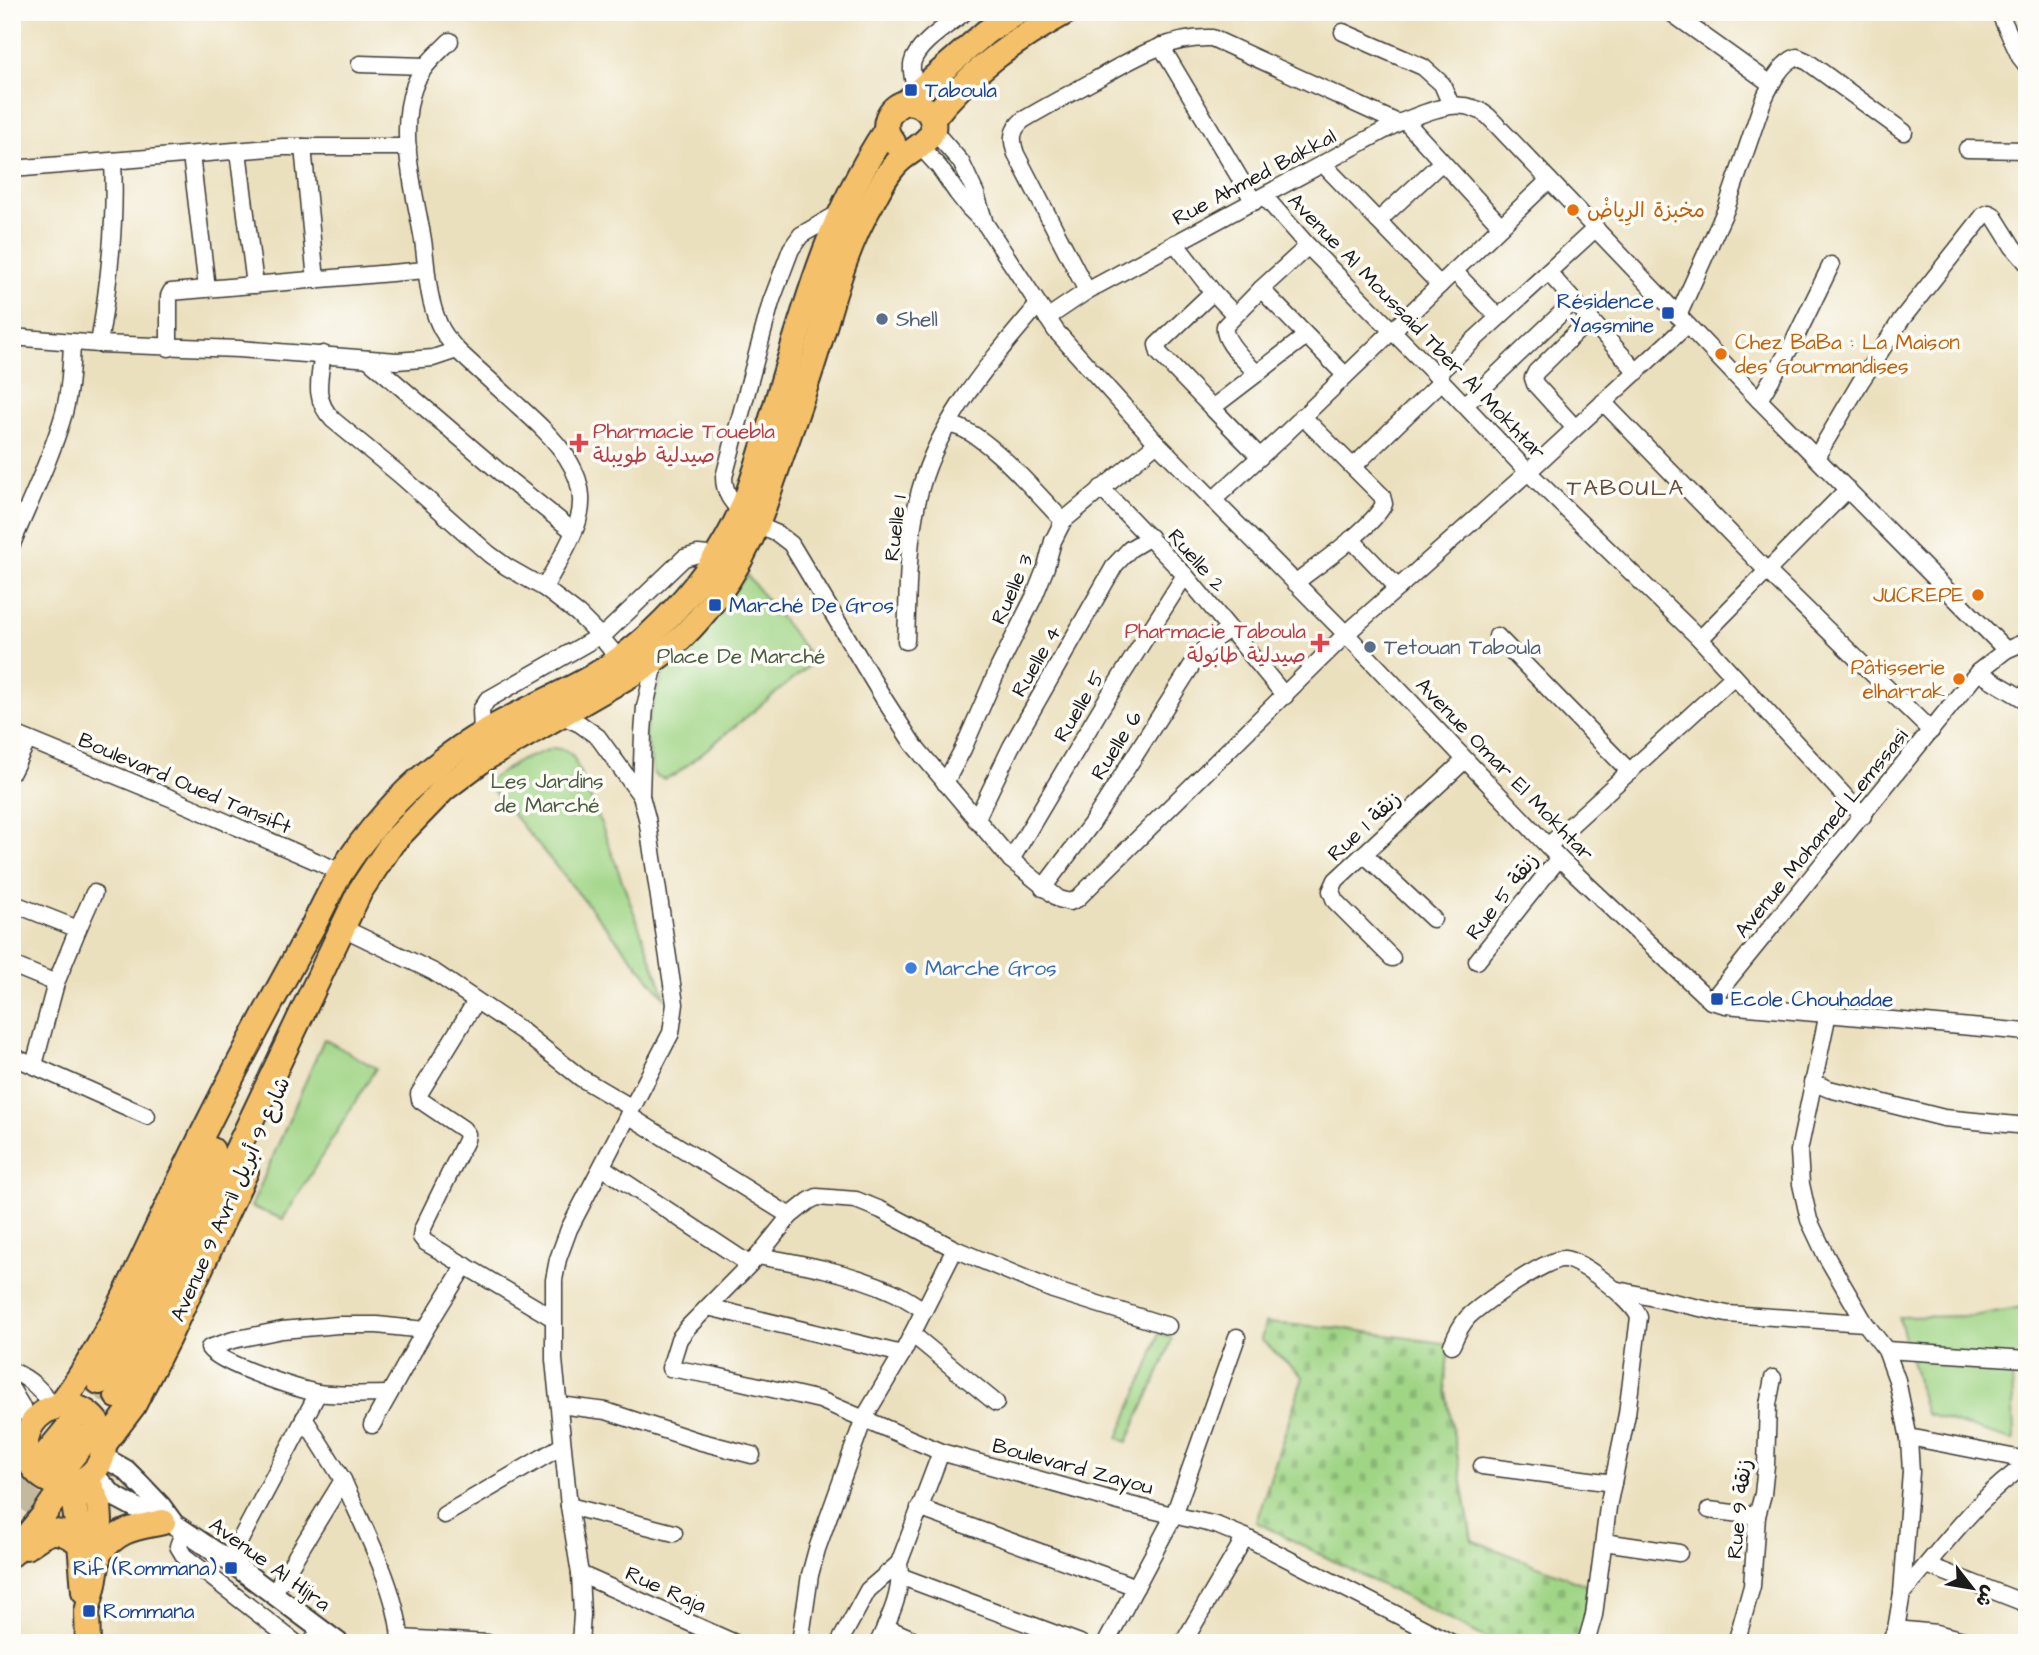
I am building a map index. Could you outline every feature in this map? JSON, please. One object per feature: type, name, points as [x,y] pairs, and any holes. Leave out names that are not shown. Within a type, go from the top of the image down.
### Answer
[{"type":"main road","points":[[911,97],[928,111],[924,136],[905,149],[896,145],[886,130],[886,122],[893,109],[911,97],[986,32],[1017,12]]},
{"type":"main road","points":[[561,704],[663,653],[692,627],[725,583],[852,243],[863,217],[886,178],[924,136],[957,89],[1006,49],[1066,12]]},
{"type":"main road","points":[[561,704],[662,623],[750,519],[759,465],[802,316],[841,212],[886,130]]},
{"type":"main road","name":"Avenue 9 Avril شارع 9 أبريل","points":[[12,1556],[43,1516],[75,1452],[82,1376],[124,1302],[183,1173],[341,872],[385,814],[416,782],[482,733],[561,704]]},
{"type":"main road","name":"Avenue 9 Avril شارع 9 أبريل","points":[[290,965],[108,1389],[153,1327],[360,891],[392,843],[444,789],[561,704]]},
{"type":"main road","name":"Avenue 9 Avril شارع 9 أبريل","points":[[75,1452],[133,1406],[218,1234],[273,1109],[339,937]]},
{"type":"main road","points":[[75,1452],[54,1483],[36,1472],[26,1453],[23,1440],[41,1414],[75,1452],[89,1548],[82,1582],[87,1605],[88,1643]]},
{"type":"main road","points":[[89,1548],[129,1529],[174,1525]]},
{"type":"main road","points":[[12,1556],[52,1531],[68,1535],[89,1548]]},
{"type":"street","points":[[911,97],[915,54],[965,12]]},
{"type":"street","points":[[1670,12],[1771,84]]},
{"type":"street","points":[[1999,12],[2027,66]]},
{"type":"street","points":[[1343,32],[1423,67],[1442,84],[1451,105],[1471,106],[1488,116],[1682,321],[2006,650]]},
{"type":"street","points":[[1087,290],[1016,154],[1013,132],[1023,120],[1141,54],[1161,46],[1199,38],[1212,38],[1402,122],[1501,226]]},
{"type":"street","points":[[450,41],[425,66],[414,86],[407,116],[408,147],[426,270],[439,326],[457,350],[539,425],[564,452],[580,487],[580,512],[544,588]]},
{"type":"street","name":"Avenue Al Moussaid Tber Al Mokhtar","points":[[1161,46],[1259,199],[1439,378],[1528,472],[1700,639],[1863,816]]},
{"type":"street","points":[[841,212],[809,230],[796,242],[771,302],[724,477],[724,486],[729,498],[750,519],[791,544],[891,711],[944,783],[1011,860],[1043,888],[1062,901],[1070,902],[1077,899],[1346,634],[1637,372],[1682,321],[1763,101],[1771,84],[1789,61],[1793,58],[1803,59],[1904,132]]},
{"type":"street","points":[[360,64],[425,66]]},
{"type":"street","name":"Rue Ahmed Bakkal","points":[[1042,312],[1402,122],[1451,105]]},
{"type":"street","name":"Avenue Omar El Mokhtar","points":[[924,136],[939,167],[962,200],[986,226],[1066,344],[1157,443],[1346,634],[1554,852],[1711,1001]]},
{"type":"street","points":[[12,169],[303,147],[408,147]]},
{"type":"street","points":[[303,147],[316,280]]},
{"type":"street","points":[[1967,149],[2027,150]]},
{"type":"street","points":[[238,151],[256,285]]},
{"type":"street","points":[[191,155],[207,288]]},
{"type":"street","points":[[99,344],[113,232],[113,161]]},
{"type":"street","points":[[1378,221],[1442,162]]},
{"type":"street","points":[[1322,164],[1440,285]]},
{"type":"street","points":[[1213,500],[1549,180]]},
{"type":"street","points":[[1817,456],[1901,320],[1984,215],[1993,215],[2013,247],[2027,262]]},
{"type":"street","points":[[1353,467],[1498,317],[1595,228]]},
{"type":"street","points":[[1175,243],[1213,292],[1235,315]]},
{"type":"street","points":[[1256,373],[1224,335],[1225,326],[1308,246]]},
{"type":"street","points":[[1759,400],[1793,343],[1831,265]]},
{"type":"street","points":[[169,348],[171,292],[426,270]]},
{"type":"street","points":[[1454,271],[1498,317]]},
{"type":"street","points":[[1548,272],[1637,372]]},
{"type":"street","points":[[1261,289],[1345,375]]},
{"type":"street","points":[[1213,292],[1157,345],[1159,353],[1259,457]]},
{"type":"street","points":[[1465,405],[1574,301]]},
{"type":"street","name":"Ruelle 1","points":[[906,641],[913,527],[917,501],[933,456],[945,429],[990,362],[1042,312]]},
{"type":"street","points":[[1575,428],[1535,384],[1533,378],[1590,319]]},
{"type":"street","points":[[1212,408],[1306,336]]},
{"type":"street","points":[[12,337],[72,343],[239,349],[368,359],[415,360],[433,358],[457,350]]},
{"type":"street","points":[[12,544],[47,462],[64,412],[72,343]]},
{"type":"street","points":[[323,354],[319,389],[323,410],[489,554],[544,588],[578,614],[619,659]]},
{"type":"street","points":[[368,359],[573,531]]},
{"type":"street","points":[[1603,402],[1767,571],[1931,731]]},
{"type":"street","points":[[1295,583],[1351,539],[1384,504],[1382,496],[1302,416]]},
{"type":"street","points":[[948,425],[957,426],[996,450],[1063,521]]},
{"type":"street","name":"Ruelle 3","points":[[944,783],[963,749],[1034,597],[1053,541],[1063,521],[1157,443]]},
{"type":"street","name":"Ruelle 2","points":[[1101,488],[1185,575],[1285,696]]},
{"type":"street","points":[[1700,639],[1848,489]]},
{"type":"street","name":"Ruelle 4","points":[[976,820],[1011,747],[1115,565],[1130,549],[1150,537]]},
{"type":"street","points":[[1351,539],[1398,587]]},
{"type":"street","points":[[482,733],[481,710],[487,700],[600,636],[619,622],[684,558],[698,554],[718,556]]},
{"type":"street","name":"Ruelle 5","points":[[1011,860],[1100,710],[1185,575]]},
{"type":"street","name":"Ruelle 6","points":[[1043,888],[1092,823],[1194,662],[1208,644],[1229,629]]},
{"type":"street","points":[[1497,636],[1630,772]]},
{"type":"street","name":"Avenue Mohamed Lemssasi","points":[[1711,1001],[1978,672],[2006,650],[2027,641]]},
{"type":"street","points":[[641,796],[645,707],[663,653]]},
{"type":"street","points":[[1978,672],[2027,701]]},
{"type":"street","name":"Rue 5 زنقة","points":[[1477,961],[1554,852],[1630,772],[1734,676]]},
{"type":"street","points":[[561,704],[580,724],[598,737],[641,796],[646,812],[674,1004],[671,1033],[562,1244],[554,1280],[554,1360],[569,1506],[580,1574],[580,1643]]},
{"type":"street","points":[[12,772],[20,737]]},
{"type":"street","name":"Boulevard Oued Tansift","points":[[20,737],[173,799],[341,872]]},
{"type":"street","name":"Rue 1 زنقة","points":[[1392,958],[1332,896],[1331,891],[1336,880],[1465,760]]},
{"type":"street","points":[[1364,854],[1433,919]]},
{"type":"street","points":[[34,1065],[56,983],[94,893]]},
{"type":"street","points":[[12,903],[78,929]]},
{"type":"street","points":[[339,937],[434,972],[523,1032],[630,1112],[790,1216]]},
{"type":"street","points":[[12,965],[56,983]]},
{"type":"street","points":[[476,1001],[418,1097],[467,1133],[421,1237],[554,1318]]},
{"type":"street","points":[[1711,1001],[1726,1005],[2027,1032]]},
{"type":"street","points":[[1828,1013],[1799,1151],[1805,1203],[1816,1237],[1865,1323],[1886,1350],[1897,1380],[1909,1437],[1911,1472],[1902,1593],[1892,1636],[1936,1633],[1975,1643]]},
{"type":"street","points":[[12,1056],[147,1116]]},
{"type":"street","points":[[1812,1082],[1829,1089],[1944,1118],[2027,1126]]},
{"type":"street","points":[[602,1167],[754,1260],[821,1268],[867,1281],[894,1292],[925,1310]]},
{"type":"street","points":[[708,1307],[754,1260],[790,1216],[817,1197],[856,1200],[881,1210],[955,1249],[1053,1290],[1168,1326]]},
{"type":"street","points":[[800,1643],[810,1575],[817,1549],[864,1418],[902,1354],[955,1249]]},
{"type":"street","points":[[1452,1345],[1468,1318],[1508,1287],[1563,1258],[1575,1262],[1618,1290],[1636,1309],[1639,1317],[1627,1414],[1613,1483],[1594,1615],[1586,1643]]},
{"type":"street","points":[[372,1425],[425,1329],[465,1265]]},
{"type":"street","points":[[1618,1290],[1727,1314],[1865,1323]]},
{"type":"street","points":[[708,1307],[902,1354]]},
{"type":"street","name":"Boulevard Zayou","points":[[708,1307],[680,1339],[670,1368],[782,1390],[864,1418],[940,1452],[1216,1525],[1245,1537],[1452,1643]]},
{"type":"street","points":[[389,1394],[318,1393],[255,1374],[219,1357],[209,1348],[282,1330],[377,1325],[425,1329]]},
{"type":"street","points":[[912,1334],[996,1403]]},
{"type":"street","points":[[1106,1643],[1174,1515],[1237,1337]]},
{"type":"street","points":[[1886,1350],[2027,1359]]},
{"type":"street","points":[[12,1371],[39,1387],[75,1452]]},
{"type":"street","name":"Rue 9 زنقة","points":[[1736,1643],[1752,1586],[1757,1516],[1766,1465],[1768,1404],[1773,1378]]},
{"type":"street","points":[[12,1390],[23,1440]]},
{"type":"street","points":[[229,1560],[318,1393]]},
{"type":"street","points":[[559,1405],[606,1411],[698,1441],[752,1455]]},
{"type":"street","points":[[304,1418],[342,1480],[389,1588],[399,1621],[397,1640],[488,1643]]},
{"type":"street","points":[[1909,1437],[2027,1462]]},
{"type":"street","points":[[444,1516],[562,1446]]},
{"type":"street","name":"Avenue Al Hijra","points":[[75,1452],[125,1470],[161,1506],[174,1525]]},
{"type":"street","name":"Avenue Al Hijra","points":[[75,1452],[114,1496],[174,1525],[229,1560],[273,1594],[316,1636],[339,1643]]},
{"type":"street","points":[[878,1643],[897,1598],[897,1571],[940,1452]]},
{"type":"street","points":[[1902,1593],[1976,1508],[2027,1462]]},
{"type":"street","points":[[1482,1466],[1613,1483]]},
{"type":"street","points":[[273,1594],[342,1480]]},
{"type":"street","points":[[569,1506],[674,1532]]},
{"type":"street","points":[[919,1508],[1136,1587]]},
{"type":"street","points":[[1709,1510],[1757,1516]]},
{"type":"street","points":[[174,1525],[180,1537],[178,1546],[184,1556],[296,1643]]},
{"type":"street","points":[[1183,1643],[1245,1537]]},
{"type":"street","points":[[1604,1542],[1679,1553]]},
{"type":"street","points":[[1927,1565],[2027,1604]]},
{"type":"street","points":[[839,1643],[867,1590],[897,1571]]},
{"type":"street","points":[[897,1571],[1080,1643]]},
{"type":"street","name":"Rue Raja","points":[[580,1574],[735,1643]]},
{"type":"street","points":[[885,1628],[922,1643]]},
{"type":"green space","name":"Place De Marché","points":[[747,575],[809,654],[809,666],[675,775],[664,779],[654,775],[645,733],[666,667],[675,653],[723,606]]},
{"type":"green space","name":"Les Jardins de Marché","points":[[553,748],[565,750],[573,756],[666,999],[486,782],[519,761]]},
{"type":"green space","points":[[324,1039],[376,1068],[283,1219],[251,1207]]},
{"type":"green space","points":[[2027,1306],[2027,1367],[2012,1368],[2014,1441],[1926,1414],[1899,1317],[1973,1316]]},
{"type":"green space","points":[[1265,1323],[1340,1328],[1449,1344],[1445,1385],[1472,1540],[1594,1588],[1578,1643],[1496,1643],[1256,1522],[1303,1377],[1261,1340]]},
{"type":"green space","points":[[1159,1333],[1172,1338],[1164,1362],[1127,1442],[1118,1438]]},
{"type":"tunnel","points":[[71,1424],[99,1382]]},
{"type":"tunnel","points":[[89,1436],[117,1396]]},
{"type":"tunnel","points":[[12,1495],[42,1459]]},
{"type":"tunnel","points":[[26,1513],[60,1472]]},
{"type":"place","name":"Taboula","points":[[911,90]]},
{"type":"place","name":"مخبزة الرِياضْ","points":[[1573,210]]},
{"type":"place","name":"Résidence Yassmine","points":[[1668,313]]},
{"type":"place","name":"Shell","points":[[882,319]]},
{"type":"place","name":"Chez BaBa : La Maison des Gourmandises","points":[[1721,354]]},
{"type":"place","name":"Pharmacie Touebla صيدلية طويبلة","points":[[579,443]]},
{"type":"place","name":"JUCREPE","points":[[1978,595]]},
{"type":"place","name":"Marché De Gros","points":[[715,605]]},
{"type":"place","name":"Pharmacie Taboula صيدلية طابولة","points":[[1320,643]]},
{"type":"place","name":"Tetouan Taboula","points":[[1370,647]]},
{"type":"place","name":"Pâtisserie elharrak","points":[[1959,679]]},
{"type":"place","name":"Marche Gros","points":[[911,968]]},
{"type":"place","name":"Ecole Chouhadae","points":[[1717,999]]},
{"type":"place","name":"Rif (Rommana)","points":[[231,1568]]},
{"type":"place","name":"Rommana","points":[[89,1611]]},
{"type":"district","name":"TABOULA","points":[[1626,487]]}]
